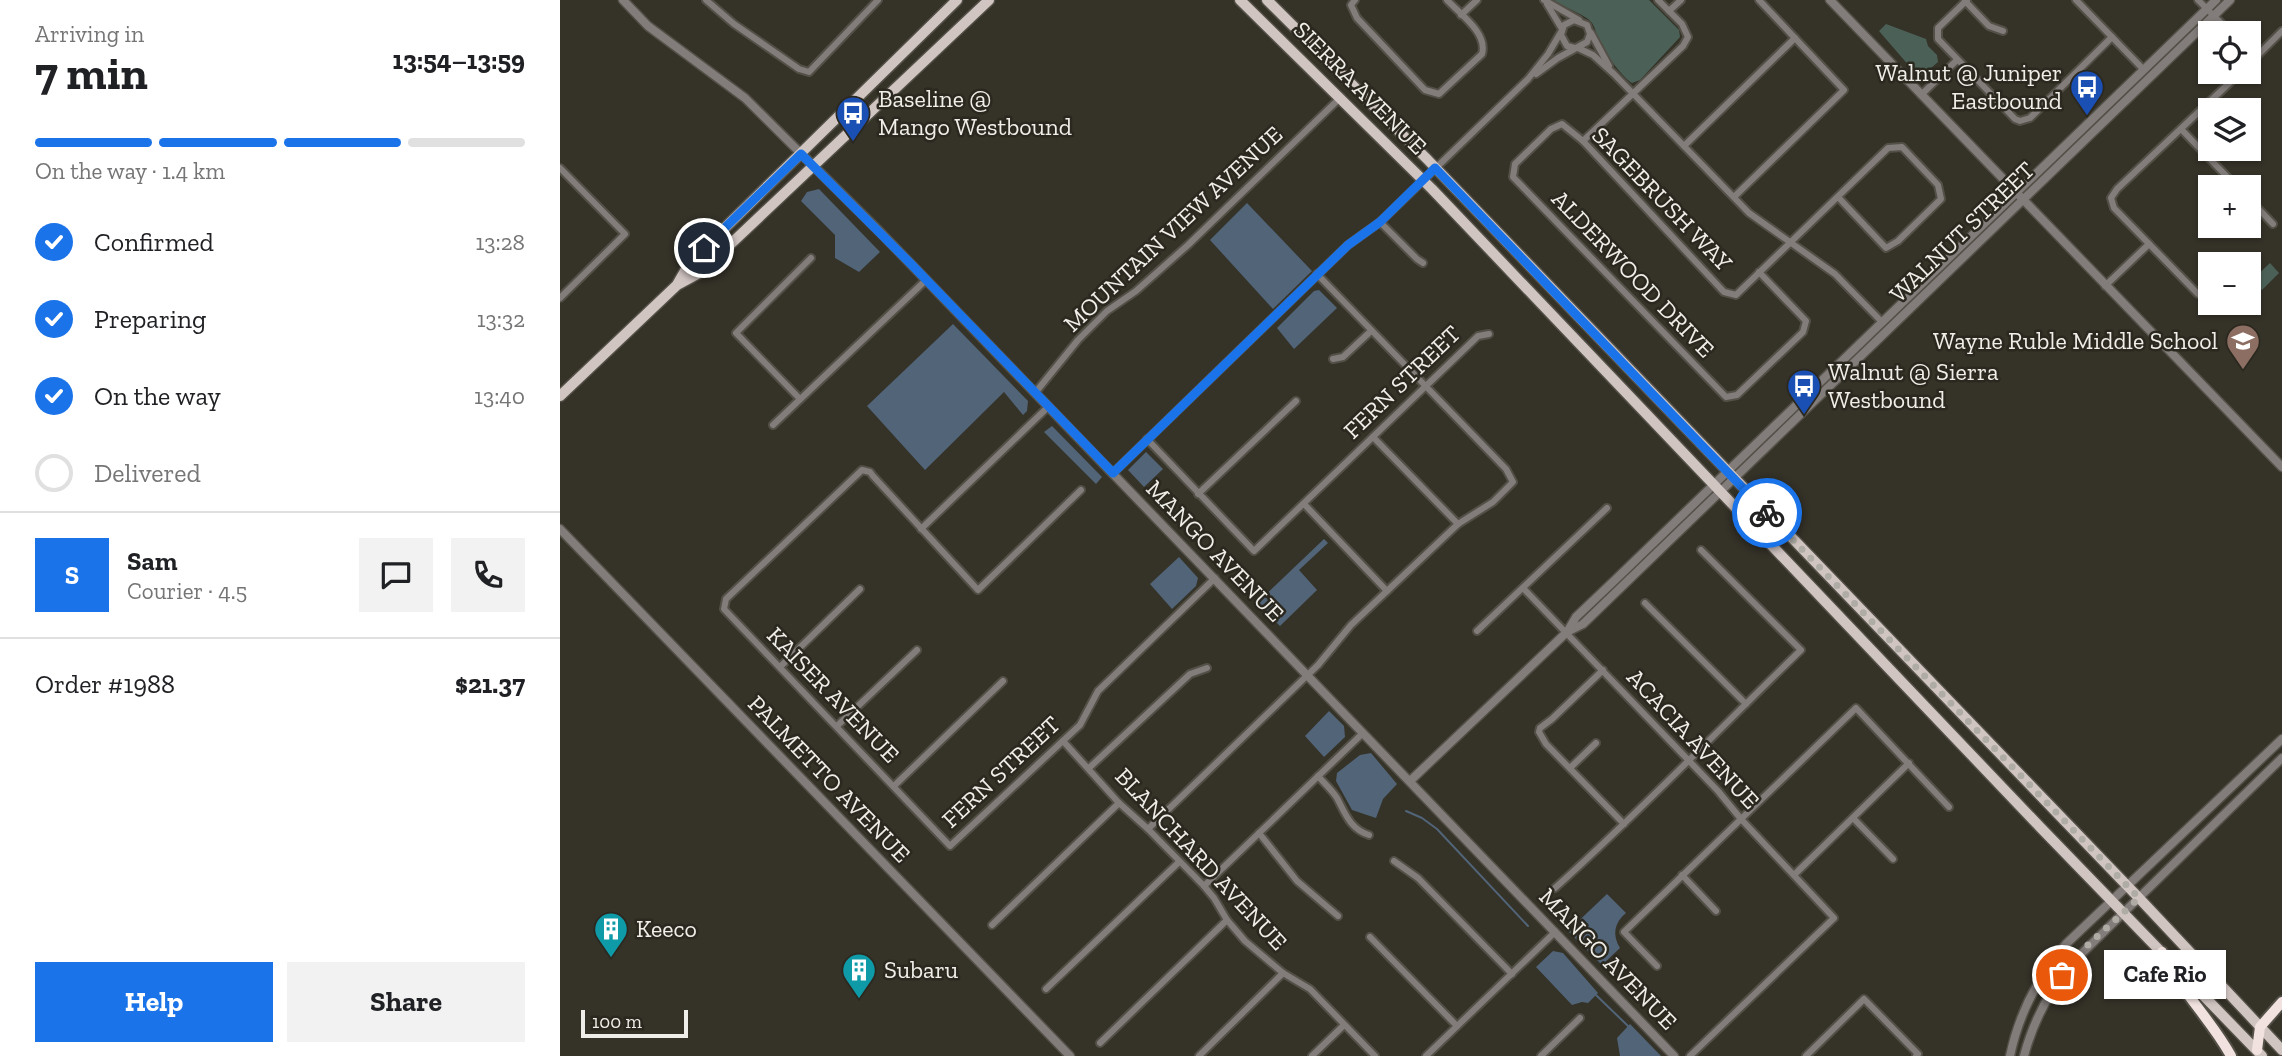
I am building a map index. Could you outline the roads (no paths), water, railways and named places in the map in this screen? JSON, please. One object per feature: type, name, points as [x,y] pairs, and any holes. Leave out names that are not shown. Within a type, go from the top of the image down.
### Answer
[{"type":"highway","points":[[2162,952],[2170,969],[2211,1022],[2231,1056]]},
{"type":"highway","points":[[2260,1053],[2260,1027],[2282,1002]]},
{"type":"main road","points":[[677,285],[690,262],[956,0]]},
{"type":"main road","points":[[560,396],[677,285],[701,272],[989,0]]},
{"type":"main road","name":"SIERRA AVENUE","points":[[1241,0],[1423,180],[2260,1053]]},
{"type":"main road","name":"SIERRA AVENUE","points":[[1266,0],[1376,107],[2282,1049]]},
{"type":"street","name":"MANGO AVENUE","points":[[624,0],[648,26],[745,97],[1215,578],[1674,1056]]},
{"type":"street","points":[[706,0],[734,24],[799,69],[808,72],[878,0]]},
{"type":"street","points":[[1353,3],[1357,18],[1425,90],[1439,94],[1482,54],[1484,46],[1480,35],[1447,0]]},
{"type":"street","points":[[1461,15],[1477,0]]},
{"type":"street","points":[[1544,0],[1587,25],[1614,74]]},
{"type":"street","points":[[1544,0],[1562,30],[1564,43],[1593,55],[1634,93],[1749,213],[1835,274],[1882,322]]},
{"type":"street","points":[[1583,141],[1683,46],[1688,37],[1682,24],[1658,0]]},
{"type":"street","points":[[1669,11],[1681,0]]},
{"type":"street","points":[[1734,197],[1844,90],[1759,0]]},
{"type":"street","points":[[1830,0],[2282,467]]},
{"type":"street","points":[[2076,0],[2144,70]]},
{"type":"street","points":[[2198,0],[2219,21]]},
{"type":"street","name":"WALNUT STREET","points":[[1410,780],[1567,632],[1576,617],[1730,475],[2019,197],[2210,12],[2216,0]]},
{"type":"street","name":"WALNUT STREET","points":[[1730,475],[1882,322],[2019,197],[2144,70],[2210,12],[2230,0]]},
{"type":"street","points":[[2003,30],[1989,26],[1966,1],[1938,27],[1936,34],[1943,46],[2020,121],[2030,118],[2112,37]]},
{"type":"street","points":[[1113,473],[1317,274],[1348,245],[1380,222],[1528,79],[1548,54],[1562,30],[1570,21],[1579,20]]},
{"type":"street","points":[[1528,79],[1587,42],[1589,29]]},
{"type":"street","points":[[2261,52],[2282,31]]},
{"type":"street","points":[[1684,146],[1795,38]]},
{"type":"street","points":[[1921,94],[1957,60]]},
{"type":"street","points":[[2198,294],[2112,203],[2114,193],[2228,84]]},
{"type":"street","name":"MOUNTAIN VIEW AVENUE","points":[[1035,393],[1078,340],[1107,311],[1136,291],[1188,245],[1341,97]]},
{"type":"street","name":"SAGEBRUSH WAY","points":[[1513,177],[1515,164],[1551,129],[1562,124],[1583,141],[1724,292],[1736,295],[1759,272]]},
{"type":"street","points":[[2181,129],[2225,175]]},
{"type":"street","points":[[1759,272],[1888,148],[1902,147],[1938,185],[1941,199],[1898,241],[1886,248],[1838,197]]},
{"type":"street","points":[[560,168],[625,234],[560,298]]},
{"type":"street","name":"ALDERWOOD DRIVE","points":[[1513,177],[1726,397],[1737,395],[1803,332],[1806,321],[1759,272]]},
{"type":"street","points":[[2261,212],[2273,224]]},
{"type":"street","points":[[1380,222],[1423,263]]},
{"type":"street","points":[[2105,286],[2149,244]]},
{"type":"street","points":[[800,400],[736,333],[811,258]]},
{"type":"street","points":[[1148,829],[1308,675],[1352,625],[1458,524],[1511,487],[1513,478],[1317,274]]},
{"type":"street","points":[[773,425],[926,280]]},
{"type":"street","points":[[1334,359],[1343,357],[1371,331]]},
{"type":"street","name":"FERN STREET","points":[[1198,494],[1254,551],[1479,335],[1489,334]]},
{"type":"street","points":[[1147,439],[1198,494],[1296,401]]},
{"type":"street","points":[[1048,407],[921,529],[978,590],[1081,490]]},
{"type":"street","points":[[1373,437],[1458,524]]},
{"type":"street","name":"KAISER AVENUE","points":[[921,529],[870,472],[862,470],[724,604],[726,612],[925,819]]},
{"type":"street","points":[[1304,504],[1387,591]]},
{"type":"street","points":[[1477,631],[1607,508]]},
{"type":"street","name":"PALMETTO AVENUE","points":[[560,529],[1070,1056]]},
{"type":"street","points":[[1555,888],[1689,762],[1801,650],[1701,550]]},
{"type":"street","name":"FERN STREET","points":[[925,819],[950,846],[1083,721],[1098,691],[1215,578]]},
{"type":"street","name":"ACACIA AVENUE","points":[[1523,588],[1718,790],[1741,819],[1835,918],[1690,1056]]},
{"type":"street","points":[[780,667],[860,589]]},
{"type":"street","points":[[1645,603],[1746,704]]},
{"type":"street","points":[[837,726],[917,650]]},
{"type":"street","points":[[1089,768],[1190,674],[1207,668]]},
{"type":"street","points":[[1603,670],[1540,728],[1539,732],[1546,744],[1624,824]]},
{"type":"street","points":[[894,786],[1003,681]]},
{"type":"street","points":[[1657,967],[1623,932],[1856,708],[1949,807]]},
{"type":"street","points":[[1204,886],[1363,733]]},
{"type":"street","points":[[2010,1056],[2024,1009],[2043,973],[2066,944],[2282,739]]},
{"type":"street","name":"BLANCHARD AVENUE","points":[[1063,741],[1119,803],[1204,886],[1245,941],[1283,973],[1310,989],[1376,1056]]},
{"type":"street","points":[[1570,768],[1596,743]]},
{"type":"street","points":[[2024,1056],[2039,1015],[2062,975],[2088,945],[2282,758]]},
{"type":"street","points":[[1794,875],[1909,763]]},
{"type":"street","points":[[1318,776],[1335,795],[1352,825],[1369,835]]},
{"type":"street","points":[[992,925],[1119,803]]},
{"type":"street","points":[[1853,818],[1894,859]]},
{"type":"street","points":[[1259,833],[1276,851],[1297,881],[1338,916]]},
{"type":"street","points":[[1394,861],[1418,878],[1512,974]]},
{"type":"street","points":[[1046,989],[1179,862]]},
{"type":"street","points":[[1682,875],[1716,911]]},
{"type":"street","points":[[1100,1043],[1227,920]]},
{"type":"street","points":[[1426,1056],[1555,932]]},
{"type":"street","points":[[1370,937],[1457,1027]]},
{"type":"street","points":[[1199,1056],[1283,973]]},
{"type":"street","points":[[1806,1056],[1864,999],[1917,1055]]},
{"type":"street","points":[[1541,1056],[1580,1018]]},
{"type":"street","points":[[1312,1056],[1344,1025]]},
{"type":"water","points":[[819,189],[880,252],[859,272],[835,258],[835,235],[801,201],[807,192]]},
{"type":"water","points":[[1247,203],[1312,271],[1273,309],[1210,240]]},
{"type":"water","points":[[1319,290],[1337,308],[1294,349],[1277,328],[1314,291]]},
{"type":"water","points":[[953,324],[1028,401],[1027,411],[1023,415],[1004,392],[925,470],[867,406]]},
{"type":"water","points":[[1052,426],[1102,477],[1096,484],[1044,432]]},
{"type":"water","points":[[1146,452],[1163,469],[1144,487],[1128,470]]},
{"type":"water","points":[[1324,539],[1328,543],[1299,570],[1317,590],[1280,626],[1257,603]]},
{"type":"water","points":[[1179,557],[1198,578],[1196,586],[1172,609],[1150,584]]},
{"type":"water","points":[[1329,711],[1344,726],[1345,737],[1324,757],[1305,736]]},
{"type":"water","points":[[1371,753],[1397,784],[1383,799],[1376,818],[1352,810],[1336,781],[1337,773],[1360,755]]},
{"type":"water","points":[[1607,894],[1626,913],[1616,929],[1620,948],[1602,965],[1568,931]]},
{"type":"water","points":[[1553,951],[1563,953],[1598,993],[1588,1003],[1572,1005],[1536,967]]},
{"type":"water","points":[[1630,1024],[1661,1056],[1620,1056],[1617,1038]]},
{"type":"waterway","points":[[1406,811],[1437,829],[1528,926]]},
{"type":"waterway","points":[[1596,995],[1628,1026]]},
{"type":"place","name":"Walnut @ Juniper Eastbound","points":[[2087,117]]},
{"type":"place","name":"Baseline @ Mango Westbound","points":[[853,143]]},
{"type":"place","name":"Wayne Ruble Middle School","points":[[2243,371]]},
{"type":"place","name":"Walnut @ Sierra Westbound","points":[[1804,416]]},
{"type":"place","name":"Keeco","points":[[611,959]]},
{"type":"place","name":"Cafe Rio","points":[[2062,975]]},
{"type":"place","name":"Subaru","points":[[859,1000]]}]
